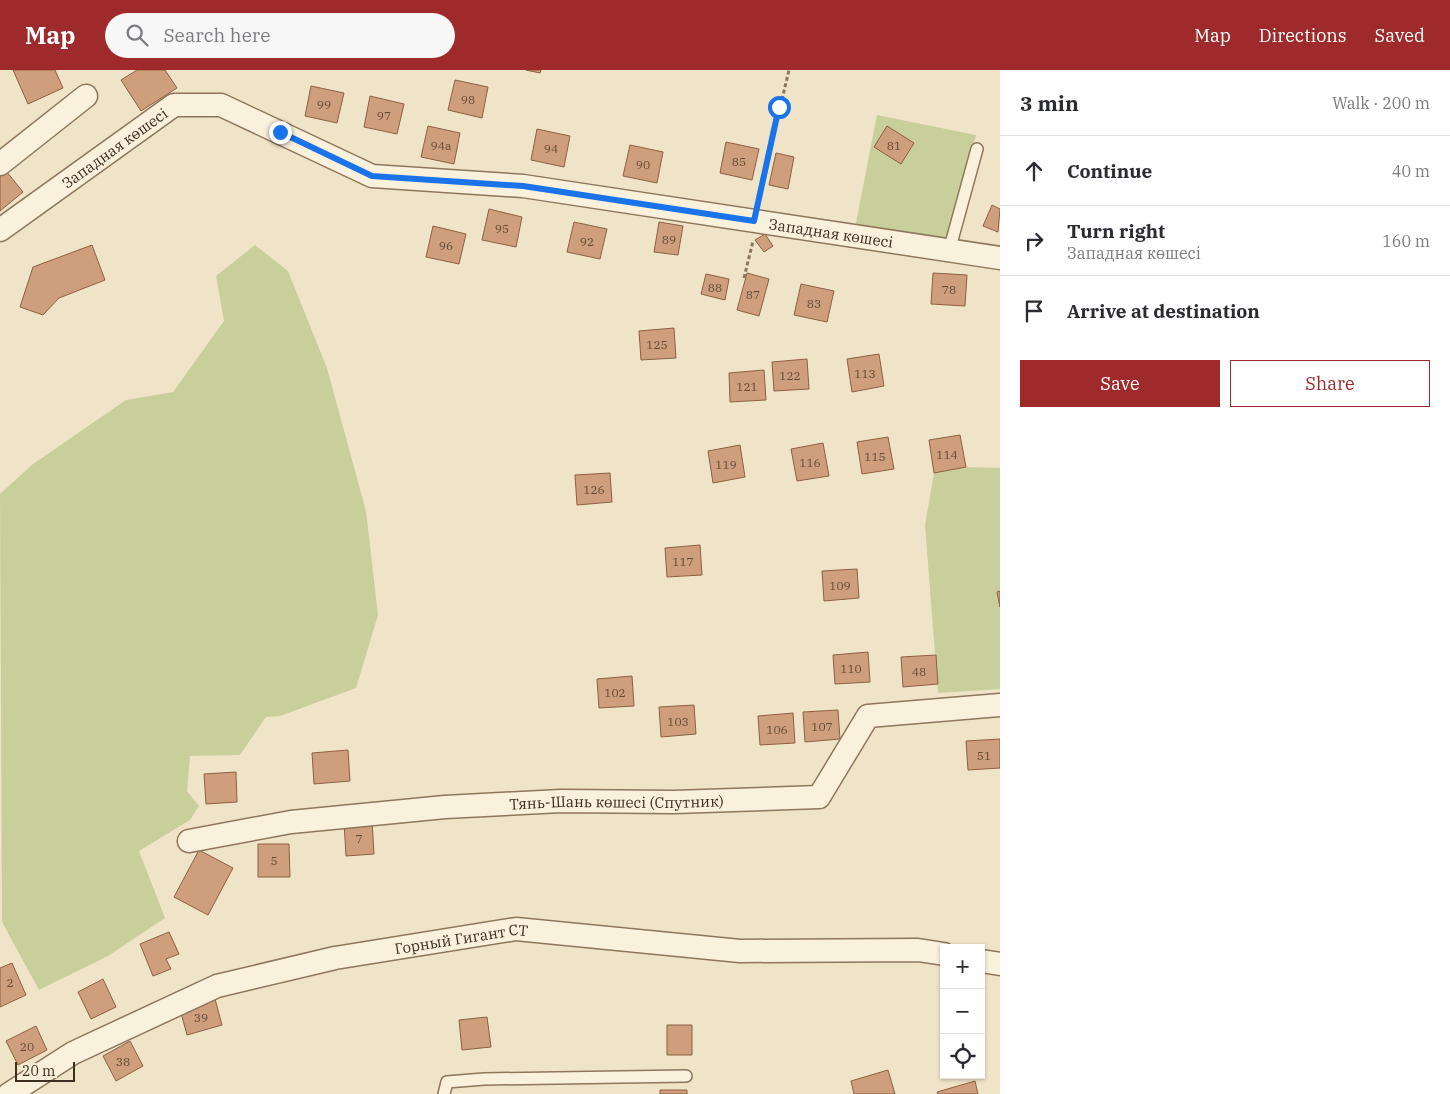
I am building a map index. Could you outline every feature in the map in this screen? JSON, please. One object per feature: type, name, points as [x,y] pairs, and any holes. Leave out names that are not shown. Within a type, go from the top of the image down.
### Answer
[{"type":"street","points":[[0,164],[86,96]]},
{"type":"street","name":"Западная көшесі","points":[[0,230],[174,105],[222,105],[372,176],[523,186],[1000,258]]},
{"type":"street","name":"Тянь-Шань көшесі (Спутник)","points":[[189,841],[291,822],[445,807],[560,801],[674,802],[819,797],[868,716],[1000,705]]},
{"type":"street","name":"Горный Гигант СТ","points":[[9,1094],[73,1053],[217,986],[335,958],[516,929],[740,951],[918,950],[940,953]]},
{"type":"street","points":[[985,962],[1000,964]]},
{"type":"lane","points":[[949,250],[977,149]]},
{"type":"lane","points":[[444,1094],[447,1082],[484,1078],[686,1076]]},
{"type":"path","points":[[744,278],[752,245],[754,221],[789,70]]},
{"type":"green space","points":[[877,115],[976,135],[946,246],[854,233]]},
{"type":"green space","points":[[255,245],[288,271],[327,368],[366,511],[378,615],[356,688],[280,716],[266,717],[240,755],[190,756],[187,791],[199,806],[190,820],[139,851],[165,918],[108,956],[39,990],[2,922],[0,494],[33,464],[126,400],[173,392],[224,321],[216,276]]},
{"type":"green space","points":[[966,467],[1000,468],[1000,689],[938,693],[925,525],[934,473]]},
{"type":"building","points":[[13,70],[55,70],[63,88],[28,104]]},
{"type":"building","points":[[137,70],[165,70],[177,88],[141,111],[121,80]]},
{"type":"building","points":[[526,70],[541,70],[540,73]]},
{"type":"building","points":[[455,80],[488,87],[482,118],[448,110]]},
{"type":"building","points":[[311,86],[344,93],[337,123],[305,116]]},
{"type":"building","points":[[370,96],[404,104],[397,134],[364,127]]},
{"type":"building","points":[[428,126],[460,133],[454,164],[421,157]]},
{"type":"building","points":[[887,126],[914,143],[901,164],[874,147]]},
{"type":"building","points":[[537,129],[570,136],[564,167],[531,160]]},
{"type":"building","points":[[726,142],[759,149],[752,180],[720,173]]},
{"type":"building","points":[[630,145],[663,152],[657,183],[623,176]]},
{"type":"building","points":[[776,153],[794,157],[788,189],[769,185]]},
{"type":"building","points":[[2,166],[23,192],[0,211],[0,169]]},
{"type":"building","points":[[992,205],[1000,209],[998,232],[983,226]]},
{"type":"building","points":[[489,209],[522,217],[516,247],[482,240]]},
{"type":"building","points":[[574,222],[607,229],[600,259],[567,252]]},
{"type":"building","points":[[659,222],[683,226],[678,255],[654,252]]},
{"type":"building","points":[[433,226],[466,234],[459,264],[426,257]]},
{"type":"building","points":[[765,234],[773,246],[764,252],[755,240]]},
{"type":"building","points":[[92,245],[105,280],[59,298],[43,315],[20,307],[33,267]]},
{"type":"building","points":[[747,273],[769,279],[759,316],[737,310]]},
{"type":"building","points":[[933,273],[967,275],[965,306],[931,304]]},
{"type":"building","points":[[706,274],[729,279],[725,300],[701,294]]},
{"type":"building","points":[[801,284],[834,291],[827,322],[794,315]]},
{"type":"building","points":[[674,328],[676,358],[641,360],[639,331]]},
{"type":"building","points":[[879,354],[884,386],[852,392],[847,359]]},
{"type":"building","points":[[807,359],[809,389],[774,391],[772,362]]},
{"type":"building","points":[[764,370],[766,400],[730,402],[729,373]]},
{"type":"building","points":[[960,435],[966,467],[934,473],[929,440]]},
{"type":"building","points":[[888,437],[894,469],[862,474],[857,442]]},
{"type":"building","points":[[823,443],[829,476],[797,481],[791,449]]},
{"type":"building","points":[[740,445],[745,477],[713,483],[708,451]]},
{"type":"building","points":[[610,473],[612,502],[577,505],[575,475]]},
{"type":"building","points":[[700,545],[702,575],[667,577],[665,548]]},
{"type":"building","points":[[857,569],[859,598],[824,601],[822,571]]},
{"type":"building","points":[[1000,591],[1000,607],[997,592]]},
{"type":"building","points":[[868,652],[870,682],[835,684],[833,655]]},
{"type":"building","points":[[936,655],[938,684],[903,687],[901,657]]},
{"type":"building","points":[[632,676],[634,706],[599,708],[597,679]]},
{"type":"building","points":[[694,705],[696,734],[661,737],[659,707]]},
{"type":"building","points":[[838,710],[840,739],[805,742],[803,712]]},
{"type":"building","points":[[793,713],[795,743],[760,745],[758,716]]},
{"type":"building","points":[[1000,739],[1000,768],[968,770],[966,741]]},
{"type":"building","points":[[348,750],[350,781],[314,784],[312,753]]},
{"type":"building","points":[[236,772],[237,802],[206,804],[204,774]]},
{"type":"building","points":[[372,820],[374,854],[346,856],[344,822]]},
{"type":"building","points":[[258,844],[289,844],[290,877],[258,877]]},
{"type":"building","points":[[199,850],[233,868],[208,915],[174,897]]},
{"type":"building","points":[[169,932],[179,954],[166,959],[171,969],[153,976],[140,944]]},
{"type":"building","points":[[12,963],[26,995],[0,1007],[0,968]]},
{"type":"building","points":[[103,979],[116,1007],[91,1019],[78,992]]},
{"type":"building","points":[[215,999],[222,1025],[187,1035],[180,1009]]},
{"type":"building","points":[[487,1017],[491,1047],[462,1050],[459,1020]]},
{"type":"building","points":[[667,1025],[692,1025],[692,1055],[667,1055]]},
{"type":"building","points":[[36,1026],[47,1050],[18,1065],[6,1041]]},
{"type":"building","points":[[130,1041],[143,1066],[116,1081],[103,1056]]},
{"type":"building","points":[[888,1070],[895,1094],[854,1094],[851,1081]]},
{"type":"building","points":[[975,1081],[978,1094],[938,1094],[937,1092]]},
{"type":"building","points":[[660,1090],[687,1090],[687,1094],[660,1094]]},
{"type":"route","points":[[280,132],[372,176],[523,186],[754,221],[779,107]]}]
